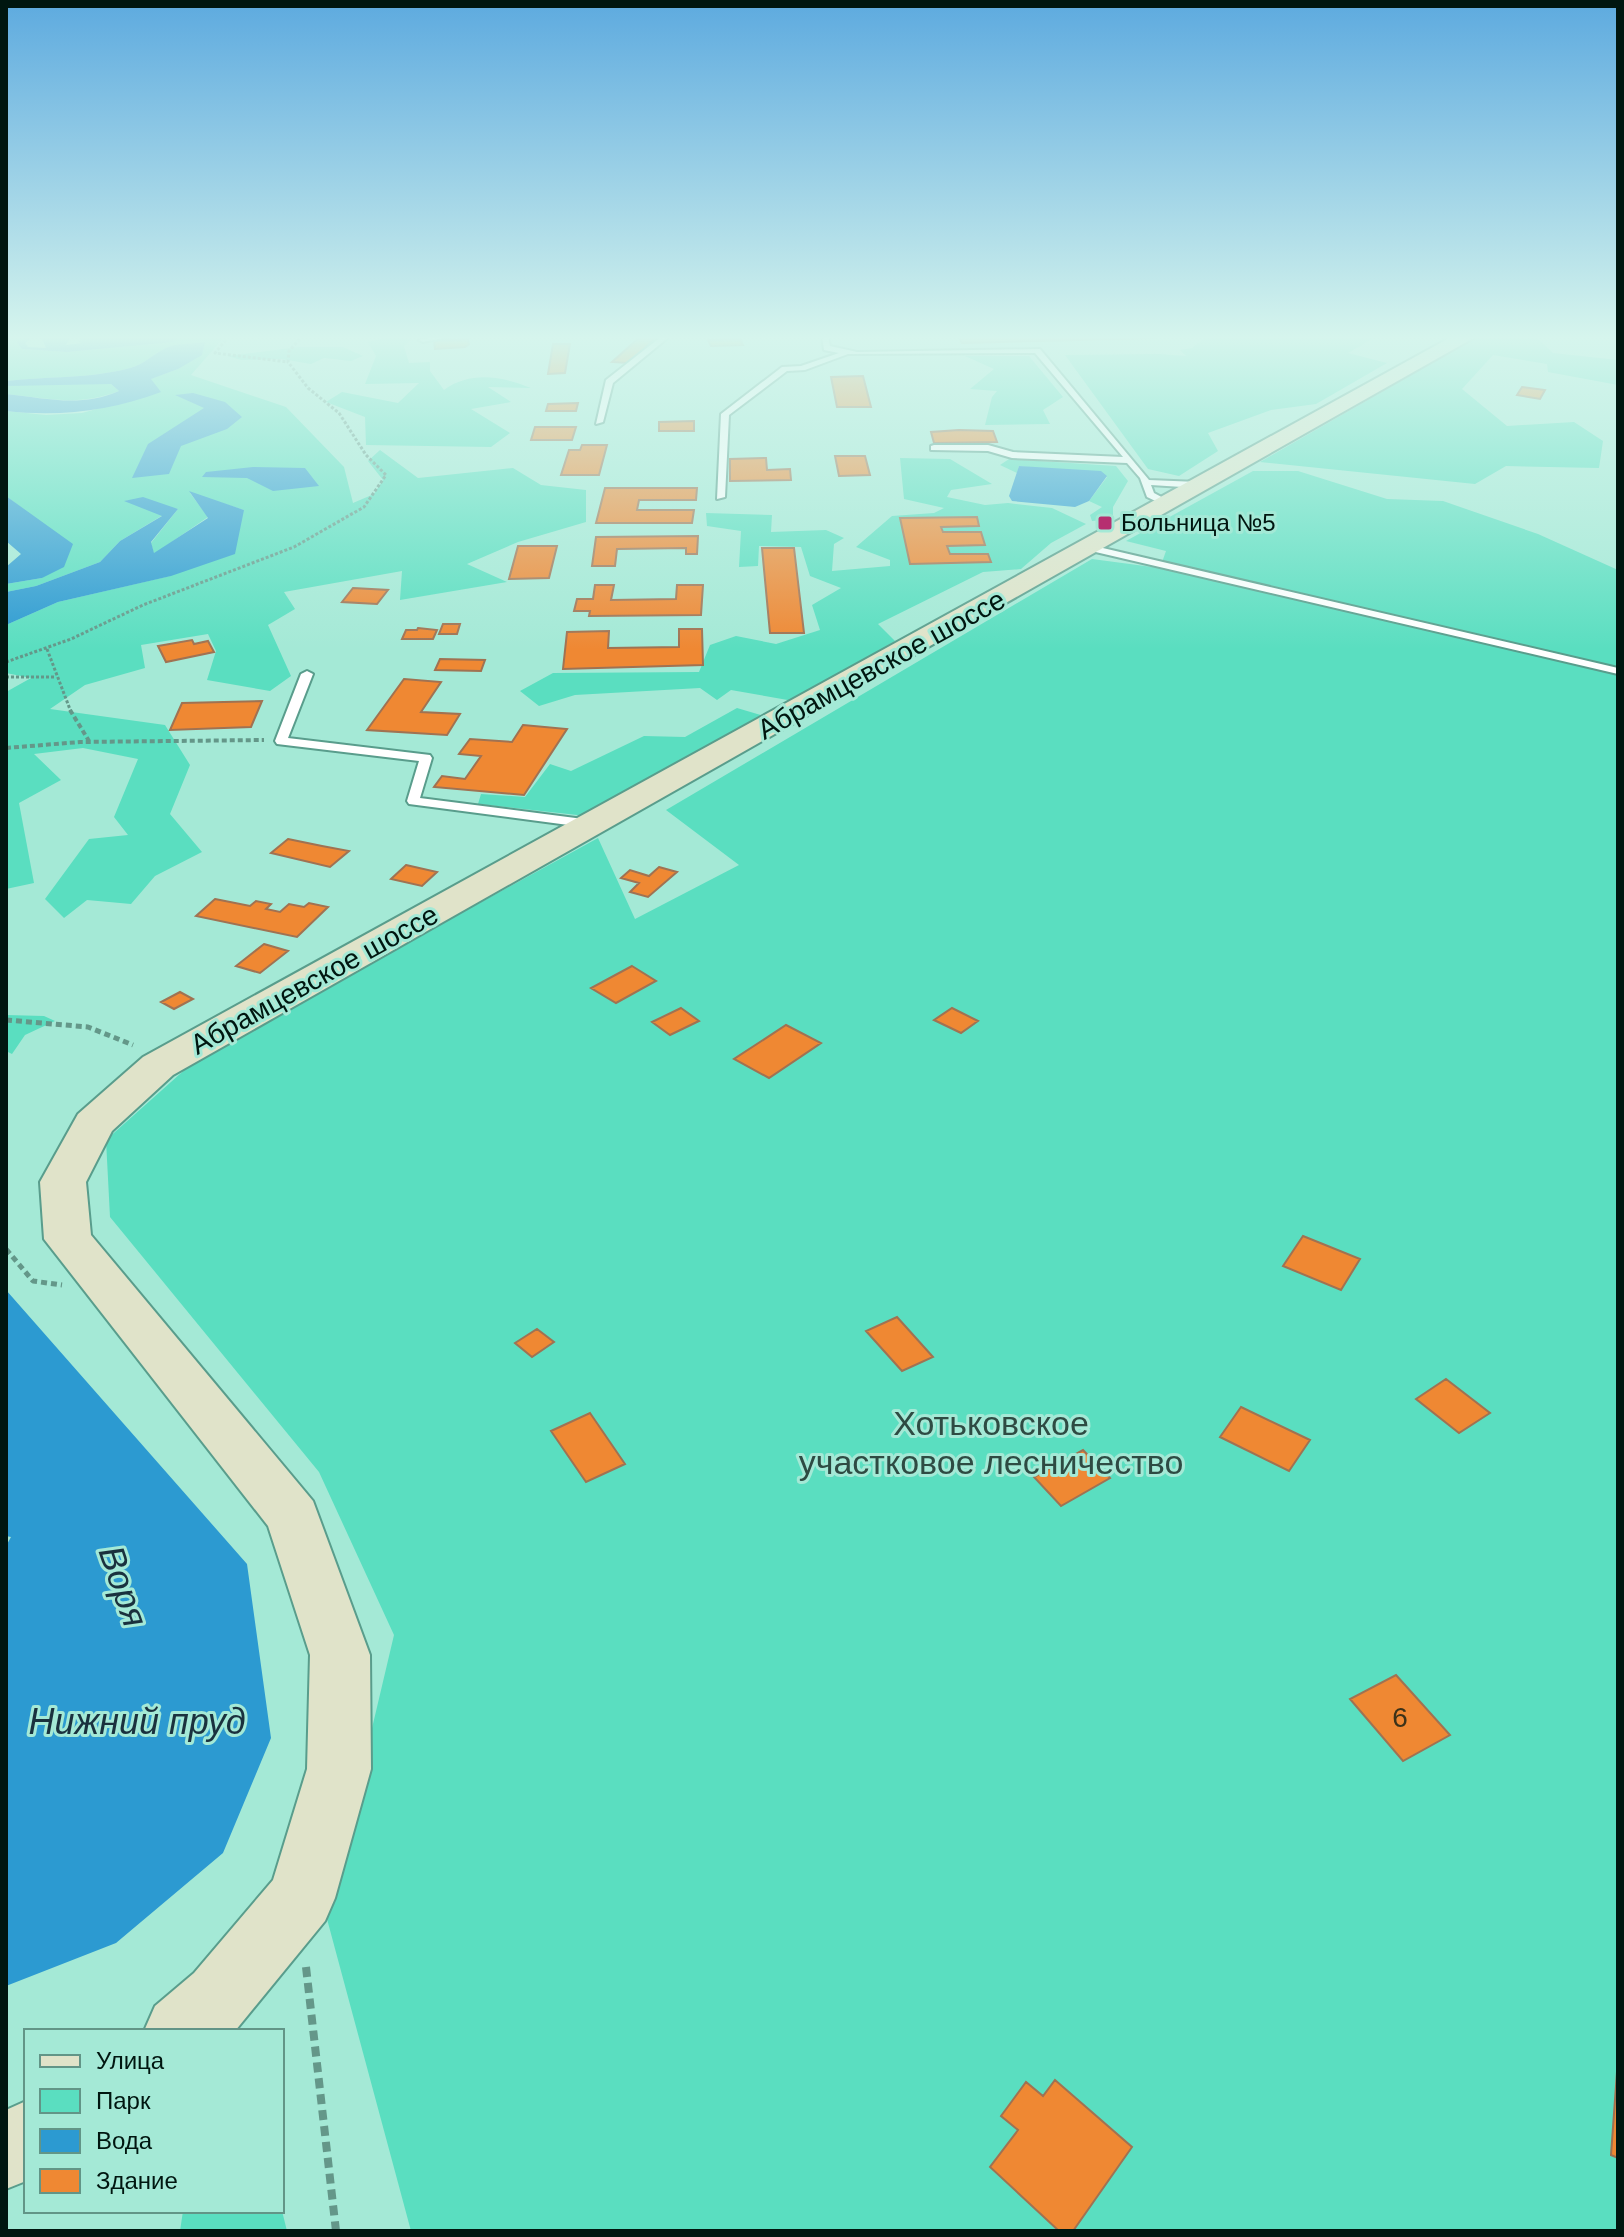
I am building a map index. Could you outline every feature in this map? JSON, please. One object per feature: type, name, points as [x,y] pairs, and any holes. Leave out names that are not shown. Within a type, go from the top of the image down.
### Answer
[{"type":"street","name":"Абрамцевское шоссе","points":[[182,2029],[219,1998],[301,1898],[339,1769],[340,1655],[293,1517],[68,1239],[63,1182],[94,1124],[158,1066],[1090,548],[1170,490],[1266,440]]},
{"type":"street","points":[[6,2151],[24,2140]]},
{"type":"lane","points":[[720,497],[723,440]]},
{"type":"lane","points":[[1111,440],[1127,460],[1170,490]]},
{"type":"lane","points":[[934,448],[988,448],[1012,455],[1127,460]]},
{"type":"lane","points":[[1090,548],[1618,671]]},
{"type":"lane","points":[[307,674],[281,741],[426,758],[413,801],[593,824]]},
{"type":"path","points":[[6,662],[294,547],[364,507],[386,475],[357,440]]},
{"type":"path","points":[[47,648],[72,718],[89,741]]},
{"type":"path","points":[[6,677],[55,677]]},
{"type":"path","points":[[6,748],[89,741],[227,738],[281,741]]},
{"type":"path","points":[[6,1020],[88,1027],[169,1060]]},
{"type":"path","points":[[301,1898],[312,2040],[336,2231]]},
{"type":"green space","points":[[6,440],[318,440],[344,467],[353,503],[374,494],[383,480],[368,461],[380,450],[418,478],[513,468],[541,485],[586,490],[586,522],[518,542],[467,564],[507,582],[400,600],[402,571],[284,592],[295,609],[268,625],[291,676],[270,691],[207,680],[216,651],[208,634],[141,645],[145,668],[85,685],[50,709],[165,725],[190,765],[170,814],[202,852],[155,876],[131,904],[87,900],[64,918],[45,899],[89,839],[128,835],[114,817],[138,759],[83,748],[34,754],[61,780],[19,803],[34,883],[6,889],[6,692],[31,678],[6,673],[6,625],[58,602],[170,576],[244,510],[190,493],[208,517],[154,554],[151,543],[178,509],[126,500],[163,515],[120,541],[100,562],[36,586],[6,592],[6,584],[42,578],[64,540],[6,496]]},
{"type":"green space","points":[[366,440],[500,440],[491,447],[366,445]]},
{"type":"green space","points":[[1127,440],[1212,440],[1218,451],[1179,476],[1148,469]]},
{"type":"green space","points":[[1298,440],[1603,441],[1599,468],[1506,466],[1475,484],[1260,462]]},
{"type":"green space","points":[[900,458],[950,459],[992,484],[951,490],[947,497],[985,505],[1008,503],[1052,508],[1086,524],[1051,543],[1021,569],[983,572],[878,624],[895,641],[799,702],[731,690],[717,700],[700,688],[575,695],[539,706],[520,691],[553,673],[699,672],[710,645],[736,636],[776,644],[820,630],[812,605],[841,588],[810,576],[801,547],[759,546],[758,566],[739,567],[741,531],[707,526],[706,513],[772,515],[771,532],[826,530],[844,538],[834,544],[832,571],[890,566],[890,560],[856,547],[892,516],[934,513],[944,508],[904,499]]},
{"type":"green space","points":[[1009,459],[1116,466],[1128,481],[1113,507],[1113,519],[1092,521],[1090,515],[1102,507],[1089,501],[1107,477],[1019,466],[1017,473],[1000,465]]},
{"type":"green space","name":"Хотьковское участковое лесничество","points":[[1253,471],[1298,471],[1387,499],[1443,501],[1538,534],[1618,570],[1618,2231],[411,2231],[327,1919],[394,1635],[319,1472],[110,1217],[106,1140],[199,1057],[598,838],[635,919],[739,865],[666,810],[1092,559],[1160,568],[1166,551],[1126,541]]},
{"type":"green space","points":[[737,708],[767,717],[595,817],[478,804],[481,794],[525,797],[550,764],[571,771],[644,736],[685,737]]},
{"type":"green space","points":[[6,1015],[44,1016],[55,1021],[25,1035],[12,1054],[6,1051]]},
{"type":"green space","points":[[183,2213],[282,2213],[287,2231],[180,2231]]},
{"type":"water","points":[[154,440],[196,440],[181,446],[169,474],[132,478],[148,444]]},
{"type":"water","points":[[1019,466],[1101,471],[1107,476],[1089,501],[1075,507],[1012,501],[1009,496]]},
{"type":"water","points":[[253,467],[305,468],[319,486],[273,491],[247,478],[202,477],[206,472]]},
{"type":"water","points":[[189,491],[244,510],[235,554],[171,576],[58,602],[6,625],[6,592],[36,586],[100,562],[120,541],[162,516],[124,501],[143,497],[178,509],[151,542],[154,553],[208,518]]},
{"type":"water","points":[[6,496],[73,544],[64,567],[42,578],[6,584],[6,567],[21,554],[6,541]]},
{"type":"water","name":"Нижний пруд","points":[[6,1290],[247,1564],[271,1738],[223,1853],[116,1943],[6,1986],[6,1546],[11,1537],[6,1536]]},
{"type":"building","points":[[933,440],[997,442],[934,443]]},
{"type":"building","points":[[582,445],[607,445],[599,475],[561,475],[569,450],[580,450]]},
{"type":"building","points":[[835,456],[865,456],[870,475],[839,476]]},
{"type":"building","points":[[766,458],[767,470],[790,469],[791,480],[730,481],[730,459]]},
{"type":"building","points":[[605,488],[697,488],[696,500],[639,500],[637,510],[694,510],[692,523],[596,523]]},
{"type":"building","points":[[977,517],[979,526],[941,527],[943,532],[981,532],[985,545],[947,546],[950,554],[988,554],[991,562],[910,564],[900,518]]},
{"type":"building","points":[[698,536],[697,554],[686,554],[686,548],[617,549],[615,566],[592,566],[596,537]]},
{"type":"building","points":[[518,546],[557,546],[549,578],[509,579]]},
{"type":"building","points":[[762,548],[794,548],[804,633],[770,633]]},
{"type":"building","points":[[595,585],[614,585],[611,600],[676,599],[677,585],[703,585],[701,615],[589,616],[590,611],[574,611],[577,599],[593,599]]},
{"type":"building","points":[[353,588],[388,590],[377,604],[342,602]]},
{"type":"building","points":[[443,624],[460,624],[457,634],[439,634]]},
{"type":"building","points":[[679,629],[702,629],[703,665],[563,669],[567,632],[609,631],[608,648],[679,647]]},
{"type":"building","points":[[406,630],[437,630],[433,639],[402,639]]},
{"type":"building","points":[[192,640],[194,644],[208,641],[214,652],[166,662],[158,646]]},
{"type":"building","points":[[440,659],[485,660],[481,671],[435,670]]},
{"type":"building","points":[[404,679],[441,682],[421,712],[460,714],[447,735],[367,730]]},
{"type":"building","points":[[262,701],[251,727],[170,730],[182,703]]},
{"type":"building","points":[[523,725],[567,729],[524,795],[434,787],[442,776],[465,779],[481,756],[459,754],[470,739],[512,742]]},
{"type":"building","points":[[288,839],[349,851],[330,867],[271,853]]},
{"type":"building","points":[[406,865],[437,872],[422,886],[391,879]]},
{"type":"building","points":[[659,867],[677,872],[648,897],[630,892],[639,883],[621,878],[630,870],[649,876]]},
{"type":"building","points":[[215,899],[250,906],[256,901],[271,904],[266,909],[280,912],[289,904],[304,907],[309,903],[328,907],[297,937],[196,916]]},
{"type":"building","points":[[264,944],[288,951],[260,973],[236,966]]},
{"type":"building","points":[[632,966],[656,981],[616,1003],[591,988]]},
{"type":"building","points":[[180,992],[193,999],[174,1009],[161,1002]]},
{"type":"building","points":[[681,1008],[699,1021],[670,1035],[652,1022]]},
{"type":"building","points":[[952,1008],[978,1021],[961,1033],[934,1020]]},
{"type":"building","points":[[786,1025],[821,1043],[769,1078],[734,1059]]},
{"type":"building","points":[[1303,1236],[1360,1259],[1341,1290],[1283,1266]]},
{"type":"building","points":[[897,1317],[933,1357],[902,1371],[866,1331]]},
{"type":"building","points":[[537,1329],[554,1342],[532,1357],[515,1343]]},
{"type":"building","points":[[1446,1379],[1490,1413],[1459,1433],[1416,1399]]},
{"type":"building","points":[[1241,1407],[1310,1440],[1289,1471],[1220,1437]]},
{"type":"building","points":[[590,1413],[625,1464],[586,1482],[551,1431]]},
{"type":"building","points":[[1083,1450],[1110,1478],[1061,1506],[1034,1477]]},
{"type":"building","points":[[1396,1675],[1450,1735],[1403,1761],[1350,1699]]},
{"type":"building","points":[[1618,2072],[1618,2158],[1611,2155]]},
{"type":"building","points":[[1055,2080],[1132,2147],[1073,2231],[1059,2231],[990,2167],[1018,2130],[1001,2116],[1026,2082],[1043,2096]]},
{"type":"place","name":"Больница №5","points":[[1105,523]]},
{"type":"water label","name":"Воря","points":[[124,1586]]}]
